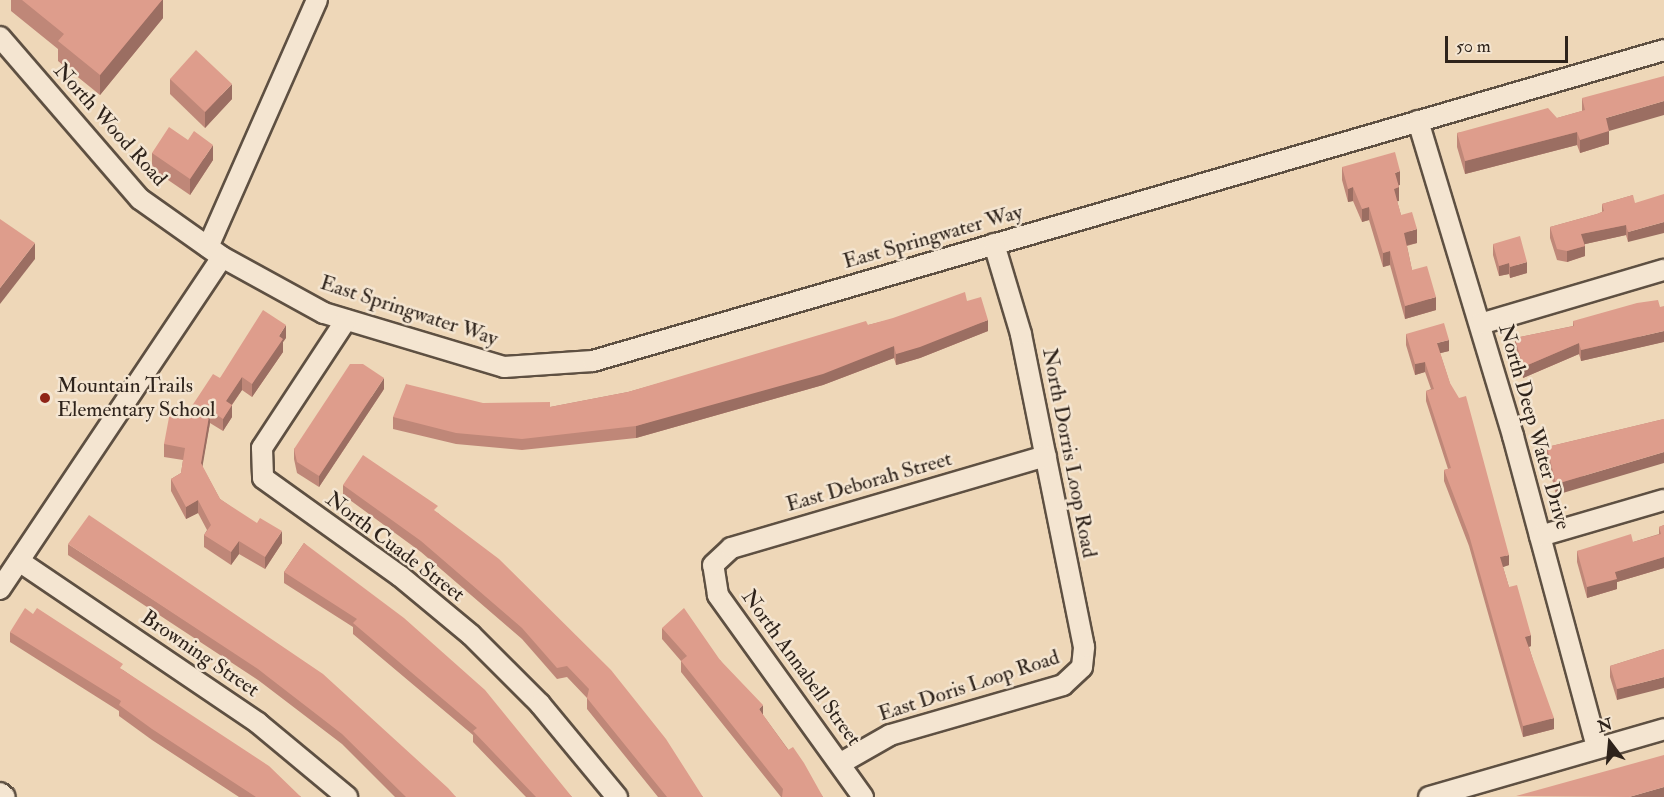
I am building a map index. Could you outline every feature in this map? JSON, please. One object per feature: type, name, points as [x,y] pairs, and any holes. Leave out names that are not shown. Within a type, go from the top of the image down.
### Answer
[{"type":"street","points":[[0,589],[215,252],[317,0]]},
{"type":"street","name":"North Wood Road","points":[[0,37],[140,199],[215,252]]},
{"type":"street","name":"East Springwater Way","points":[[215,252],[346,320],[504,367],[593,362],[1664,50]]},
{"type":"street","name":"North Deep Water Drive","points":[[1418,121],[1480,324],[1597,748]]},
{"type":"street","name":"North Dorris Loop Road","points":[[994,244],[1021,334],[1084,647],[1079,673]]},
{"type":"street","points":[[1480,324],[1664,270]]},
{"type":"street","name":"North Cuade Street","points":[[346,320],[262,447],[263,478],[400,576],[471,635],[540,704],[617,797]]},
{"type":"street","name":"East Deborah Street","points":[[713,565],[730,548],[1046,456]]},
{"type":"street","points":[[1540,536],[1664,500]]},
{"type":"street","name":"Browning Street","points":[[19,561],[258,723],[347,797]]},
{"type":"street","name":"North Annabell Street","points":[[713,565],[717,595],[841,763],[863,797]]},
{"type":"street","name":"East Doris Loop Road","points":[[841,763],[890,735],[1063,685],[1079,673]]},
{"type":"street","points":[[1429,797],[1664,729]]},
{"type":"street","points":[[0,794],[5,797]]},
{"type":"building","points":[[22,0],[162,0],[100,75],[58,41],[64,34]]},
{"type":"building","points":[[196,50],[232,84],[205,112],[170,79]]},
{"type":"building","points":[[1664,76],[1664,101],[1606,118],[1609,131],[1580,140],[1577,132],[1465,161],[1457,133],[1548,108],[1557,118],[1585,110],[1582,98]]},
{"type":"building","points":[[169,127],[188,140],[194,131],[213,145],[190,179],[152,153]]},
{"type":"building","points":[[1395,152],[1400,171],[1395,173],[1399,187],[1394,189],[1401,215],[1412,212],[1417,229],[1404,233],[1412,270],[1427,266],[1436,297],[1405,306],[1390,251],[1383,253],[1369,207],[1362,209],[1353,187],[1348,189],[1342,167]]},
{"type":"building","points":[[1664,194],[1664,222],[1628,232],[1626,225],[1581,234],[1585,246],[1567,251],[1557,249],[1550,227],[1597,214],[1604,211],[1602,204],[1633,195],[1635,203]]},
{"type":"building","points":[[0,219],[35,243],[0,288]]},
{"type":"building","points":[[1520,236],[1527,262],[1510,267],[1509,263],[1499,266],[1493,244]]},
{"type":"building","points":[[965,292],[967,301],[981,297],[988,320],[920,347],[896,354],[894,346],[823,374],[636,426],[522,439],[456,433],[393,417],[406,384],[483,403],[550,402],[550,407],[628,392],[866,321],[868,325],[893,318]]},
{"type":"building","points":[[1658,300],[1660,307],[1664,306],[1664,331],[1581,350],[1579,343],[1523,367],[1515,338],[1574,326],[1573,321],[1637,303]]},
{"type":"building","points":[[263,310],[286,325],[279,336],[283,339],[252,384],[242,377],[226,401],[232,405],[223,419],[210,410],[201,463],[220,499],[257,523],[260,518],[282,531],[265,557],[239,541],[231,552],[204,535],[211,525],[198,500],[186,507],[171,479],[181,473],[185,448],[164,444],[170,412],[186,415],[213,374],[220,378]]},
{"type":"building","points":[[1444,323],[1449,340],[1437,343],[1450,383],[1459,398],[1466,396],[1509,555],[1500,557],[1509,587],[1517,585],[1531,635],[1525,637],[1554,718],[1523,726],[1469,535],[1444,470],[1451,468],[1426,391],[1434,389],[1425,362],[1415,364],[1406,334]]},
{"type":"building","points":[[350,364],[363,364],[384,378],[319,476],[297,462],[294,449]]},
{"type":"building","points":[[1664,419],[1664,452],[1556,484],[1547,447]]},
{"type":"building","points":[[363,455],[438,506],[434,510],[499,559],[611,670],[666,739],[703,797],[667,797],[587,698],[589,689],[567,666],[557,668],[522,628],[421,541],[343,485]]},
{"type":"building","points":[[89,515],[323,674],[456,797],[406,797],[342,734],[258,669],[68,544]]},
{"type":"building","points":[[1664,525],[1664,557],[1615,572],[1617,579],[1587,587],[1577,551],[1631,534],[1633,542],[1661,534],[1659,527]]},
{"type":"building","points":[[304,543],[404,618],[485,690],[572,797],[536,797],[473,731],[477,728],[353,623],[357,619],[284,572]]},
{"type":"building","points":[[25,608],[33,614],[37,608],[123,664],[120,668],[269,766],[301,797],[256,797],[152,729],[119,705],[121,701],[10,632]]},
{"type":"building","points":[[684,608],[720,660],[763,705],[759,709],[788,750],[793,747],[823,797],[782,797],[783,789],[681,661],[687,656],[662,628]]},
{"type":"building","points":[[1664,649],[1664,677],[1617,689],[1610,666]]},
{"type":"building","points":[[1664,755],[1664,787],[1629,797],[1516,796]]},
{"type":"place","name":"Mountain Trails Elementary School","points":[[45,398]]}]
